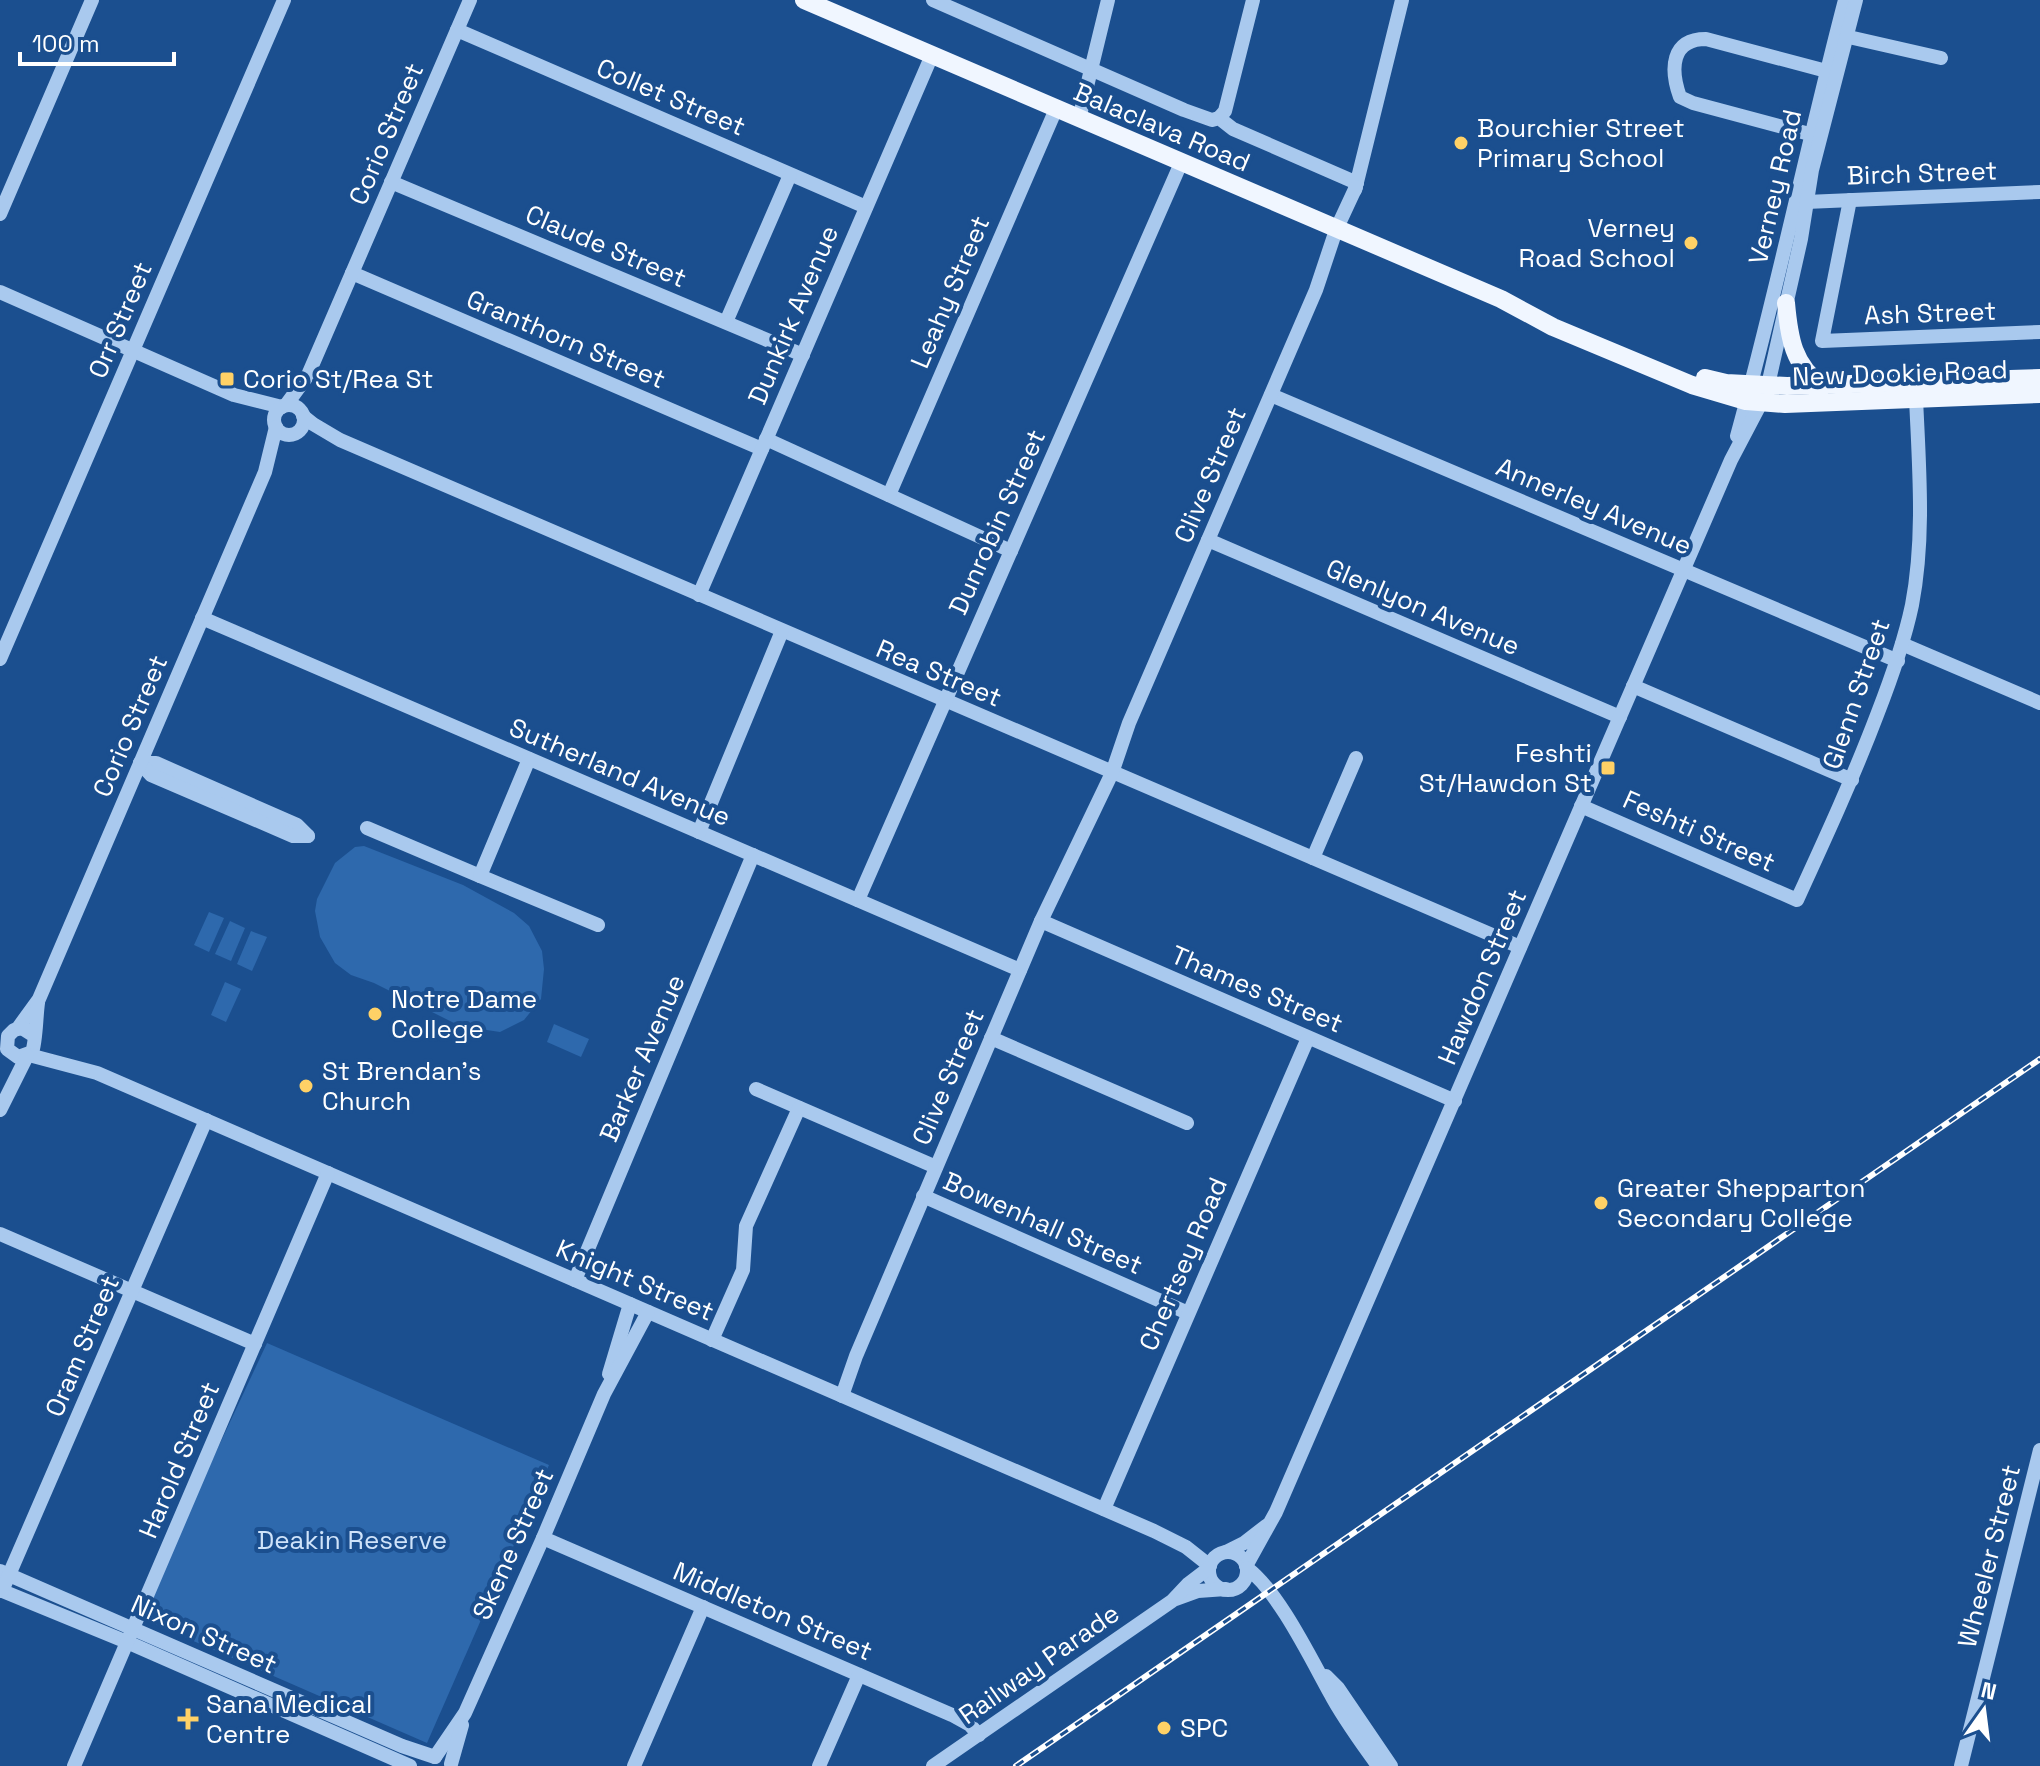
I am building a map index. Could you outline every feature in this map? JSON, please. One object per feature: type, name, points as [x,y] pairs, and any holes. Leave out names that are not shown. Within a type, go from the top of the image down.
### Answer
[{"type":"main road","name":"Balaclava Road","points":[[804,0],[1501,299],[1553,315],[1712,380],[1757,393]]},
{"type":"main road","points":[[1786,303],[1797,360],[1823,386]]},
{"type":"main road","name":"New Dookie Road","points":[[1757,393],[1823,386],[2040,378]]},
{"type":"main road","name":"New Dookie Road","points":[[1757,393],[1785,404],[2040,394]]},
{"type":"street","points":[[0,214],[92,0]]},
{"type":"street","name":"Orr Street","points":[[0,659],[284,0]]},
{"type":"street","name":"Corio Street","points":[[284,406],[308,375],[470,0]]},
{"type":"street","name":"Balaclava Road","points":[[933,0],[1203,117],[1212,120],[1219,118],[1233,129],[1356,185]]},
{"type":"street","points":[[1079,119],[1108,0]]},
{"type":"street","points":[[1219,118],[1225,111],[1253,0]]},
{"type":"street","name":"Clive Street","points":[[839,1394],[1041,921],[1342,232],[1402,0]]},
{"type":"street","name":"Verney Road","points":[[1757,393],[1774,299],[1841,35],[1845,0]]},
{"type":"street","name":"Verney Road","points":[[1841,35],[1856,0]]},
{"type":"street","name":"Collet Street","points":[[457,30],[866,207]]},
{"type":"street","points":[[1841,35],[1941,58]]},
{"type":"street","points":[[1816,135],[1680,97],[1676,85],[1678,51],[1683,43],[1692,39],[1706,39],[1832,72]]},
{"type":"street","name":"Dunkirk Avenue","points":[[699,595],[932,55]]},
{"type":"street","name":"Leahy Street","points":[[889,495],[1056,109]]},
{"type":"street","name":"Verney Road","points":[[1757,393],[1786,303],[1816,135]]},
{"type":"street","name":"Dunrobin Street","points":[[858,900],[1181,163]]},
{"type":"street","points":[[726,322],[790,175]]},
{"type":"street","name":"Claude Street","points":[[391,182],[803,355]]},
{"type":"street","name":"Birch Street","points":[[1806,202],[2040,192]]},
{"type":"street","name":"Ash Street","points":[[1850,200],[1822,341],[2040,332]]},
{"type":"street","name":"Granthorn Street","points":[[352,273],[889,495],[1011,551]]},
{"type":"street","points":[[0,292],[234,395],[260,410],[282,433],[295,433],[304,424],[302,414],[295,406],[234,395]]},
{"type":"street","name":"Corio Street","points":[[302,414],[308,375]]},
{"type":"street","name":"Hawdon Street","points":[[1246,1567],[1276,1512],[1455,1101],[1757,393]]},
{"type":"street","name":"Annerley Avenue","points":[[1271,395],[1898,661]]},
{"type":"street","name":"Glenn Street","points":[[1797,900],[1852,780],[1898,661],[1912,605],[1920,513],[1916,398]]},
{"type":"street","points":[[275,425],[276,413],[284,406]]},
{"type":"street","name":"Rea Street","points":[[302,414],[340,440],[1520,947]]},
{"type":"street","name":"Corio Street","points":[[34,1038],[39,999],[265,472],[275,425]]},
{"type":"street","name":"Corio Street","points":[[265,472],[295,433]]},
{"type":"street","name":"Rea Street","points":[[295,433],[340,440]]},
{"type":"street","name":"Glenlyon Avenue","points":[[1208,540],[1620,717]]},
{"type":"street","name":"Sutherland Avenue","points":[[202,618],[1020,970]]},
{"type":"street","points":[[699,832],[782,631]]},
{"type":"street","points":[[1902,644],[2040,703]]},
{"type":"street","points":[[1633,686],[1852,780]]},
{"type":"street","points":[[1313,858],[1356,758]]},
{"type":"street","points":[[480,876],[529,759]]},
{"type":"street","points":[[140,763],[156,763],[297,825],[308,836],[293,836],[151,775],[140,763]]},
{"type":"street","name":"Feshti Street","points":[[1581,806],[1797,900]]},
{"type":"street","points":[[367,828],[598,925]]},
{"type":"street","name":"Barker Avenue","points":[[575,1280],[753,855]]},
{"type":"street","name":"Thames Street","points":[[1041,921],[1455,1101]]},
{"type":"street","name":"Corio Street","points":[[10,1028],[39,999]]},
{"type":"street","points":[[10,1028],[26,1029],[34,1038],[34,1048],[0,1109],[5,1045],[10,1028]]},
{"type":"street","name":"Knight Street","points":[[34,1038],[97,1073],[1154,1531],[1186,1547],[1209,1567]]},
{"type":"street","points":[[991,1038],[1187,1123]]},
{"type":"street","name":"Chertsey Road","points":[[1104,1509],[1308,1038]]},
{"type":"street","points":[[5,1045],[18,1057],[28,1055]]},
{"type":"street","name":"Knight Street","points":[[28,1055],[97,1073]]},
{"type":"street","points":[[756,1089],[936,1167]]},
{"type":"street","points":[[712,1340],[743,1270],[746,1226],[799,1108]]},
{"type":"street","name":"Oram Street","points":[[1,1590],[5,1572],[206,1120]]},
{"type":"street","name":"Harold Street","points":[[74,1766],[328,1173]]},
{"type":"street","name":"Bowenhall Street","points":[[923,1196],[1188,1313]]},
{"type":"street","points":[[0,1234],[255,1344]]},
{"type":"street","name":"Skene Street","points":[[604,1394],[630,1304]]},
{"type":"street","name":"Skene Street","points":[[452,1765],[465,1713],[604,1394],[648,1312]]},
{"type":"street","name":"Wheeler Street","points":[[1961,1766],[2040,1450]]},
{"type":"street","name":"Hawdon Street","points":[[1224,1552],[1256,1535],[1276,1512]]},
{"type":"street","name":"Knight Street","points":[[1154,1531],[1224,1552]]},
{"type":"street","name":"Middleton Street","points":[[543,1538],[961,1719],[979,1735]]},
{"type":"street","points":[[1282,1613],[1255,1589],[1214,1583],[1209,1567],[1214,1558],[1224,1552],[1241,1557],[1246,1567],[1260,1578],[1317,1667],[1338,1688],[1348,1713],[1371,1746],[1391,1766]]},
{"type":"street","name":"Railway Parade","points":[[933,1766],[1172,1601],[1209,1567]]},
{"type":"street","points":[[1234,1588],[1245,1578],[1246,1567]]},
{"type":"street","name":"Nixon Street","points":[[5,1572],[130,1636],[410,1766]]},
{"type":"street","name":"Railway Parade","points":[[1172,1601],[1198,1591],[1234,1588]]},
{"type":"street","name":"Nixon Street","points":[[1,1590],[130,1636],[431,1760],[444,1758],[452,1765]]},
{"type":"street","points":[[634,1766],[703,1607]]},
{"type":"street","points":[[819,1766],[859,1675]]},
{"type":"street","name":"Skene Street","points":[[431,1760],[465,1713]]},
{"type":"street","points":[[1371,1746],[1378,1766]]},
{"type":"green space","points":[[364,846],[463,885],[514,913],[529,926],[542,951],[544,969],[541,999],[524,1020],[500,1032],[460,1026],[374,983],[351,975],[335,963],[320,937],[315,911],[317,899],[335,863],[355,847]]},
{"type":"green space","points":[[209,912],[224,918],[209,952],[194,945]]},
{"type":"green space","points":[[230,921],[245,928],[231,961],[215,954]]},
{"type":"green space","points":[[251,931],[267,937],[252,971],[237,964]]},
{"type":"green space","points":[[225,982],[241,989],[226,1022],[211,1015]]},
{"type":"green space","points":[[554,1024],[589,1039],[581,1057],[547,1042]]},
{"type":"green space","name":"Deakin Reserve","points":[[267,1343],[549,1465],[427,1743],[143,1619],[201,1484]]},
{"type":"railway","points":[[1016,1766],[2040,1059]]},
{"type":"place","name":"Bourchier Street Primary School","points":[[1461,143]]},
{"type":"place","name":"Verney Road School","points":[[1691,243]]},
{"type":"place","name":"Corio St/Rea St","points":[[227,379]]},
{"type":"place","name":"Feshti St/Hawdon St","points":[[1608,768]]},
{"type":"place","name":"Notre Dame College","points":[[375,1014]]},
{"type":"place","name":"St Brendan's Church","points":[[306,1086]]},
{"type":"place","name":"Greater Shepparton Secondary College","points":[[1601,1203]]},
{"type":"place","name":"Sana Medical Centre","points":[[188,1719]]},
{"type":"place","name":"SPC","points":[[1164,1728]]}]
